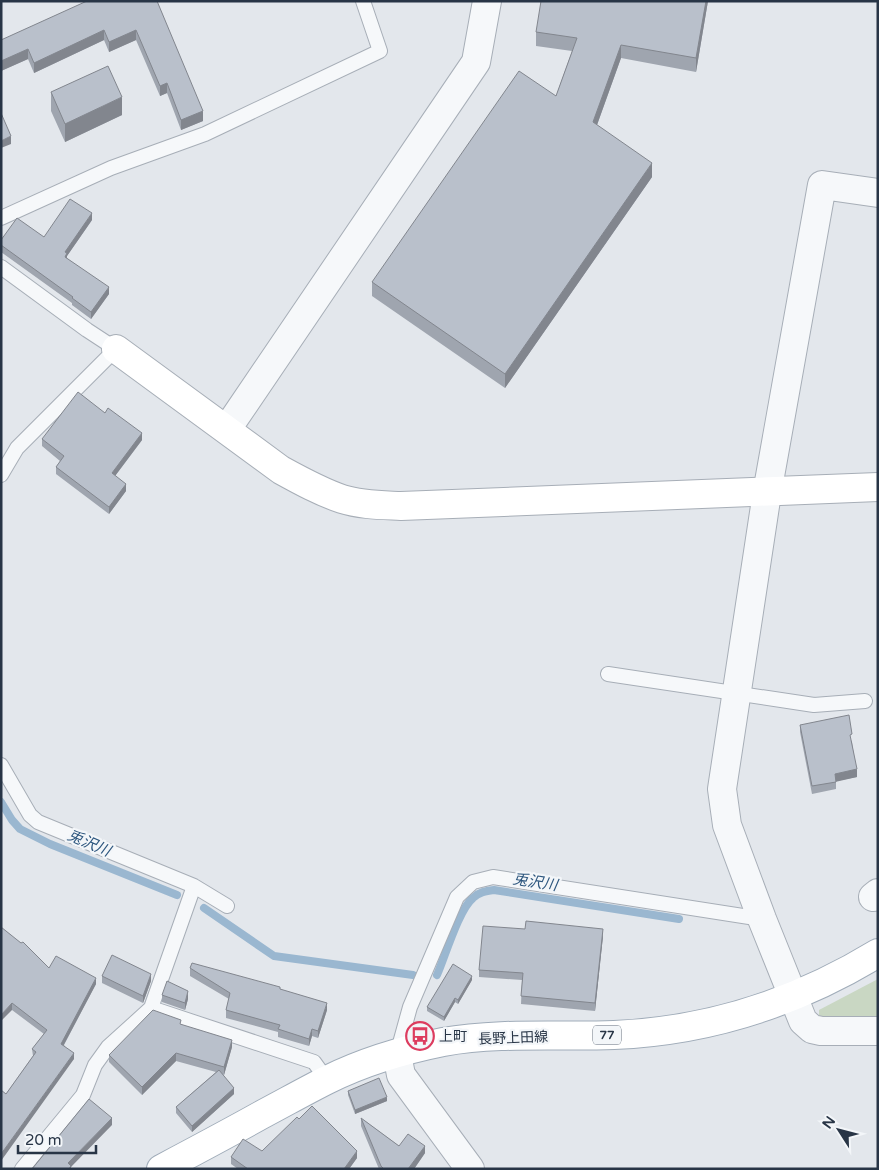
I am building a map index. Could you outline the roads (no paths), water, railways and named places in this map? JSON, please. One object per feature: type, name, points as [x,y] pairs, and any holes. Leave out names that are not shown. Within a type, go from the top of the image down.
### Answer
[{"type":"street","points":[[226,429],[476,62],[486,1]]},
{"type":"street","points":[[878,193],[822,185],[767,493],[722,789],[726,825],[803,1021],[812,1029],[821,1031],[878,1031]]},
{"type":"street","points":[[116,349],[281,470],[342,499],[366,504],[401,506],[878,488]]},
{"type":"street","name":"長野上田線","points":[[162,1169],[327,1080],[374,1060],[445,1042],[492,1037],[615,1035],[668,1030],[716,1022],[794,997],[878,953]]},
{"type":"street","points":[[397,1054],[401,1075],[470,1169]]},
{"type":"lane","points":[[1,218],[110,168],[205,134],[380,51],[363,1]]},
{"type":"lane","points":[[1,267],[116,349],[17,448],[1,475]]},
{"type":"lane","points":[[608,674],[814,705],[865,701]]},
{"type":"lane","points":[[1,765],[30,815],[38,822],[194,886],[227,906]]},
{"type":"lane","points":[[397,1054],[410,1007],[442,930],[457,897],[473,882],[492,877],[762,920]]},
{"type":"lane","points":[[22,1169],[83,1095],[95,1065],[108,1047],[151,1008],[194,886]]},
{"type":"lane","points":[[151,1008],[314,1062],[327,1080]]},
{"type":"waterway","name":"兎沢川","points":[[1,802],[20,829],[50,844],[177,895]]},
{"type":"waterway","name":"兎沢川","points":[[437,975],[463,912],[473,898],[485,891],[494,890],[679,919]]},
{"type":"waterway","name":"兎沢川","points":[[204,908],[274,956],[413,975]]},
{"type":"place","name":"上町","points":[[420,1036]]}]
